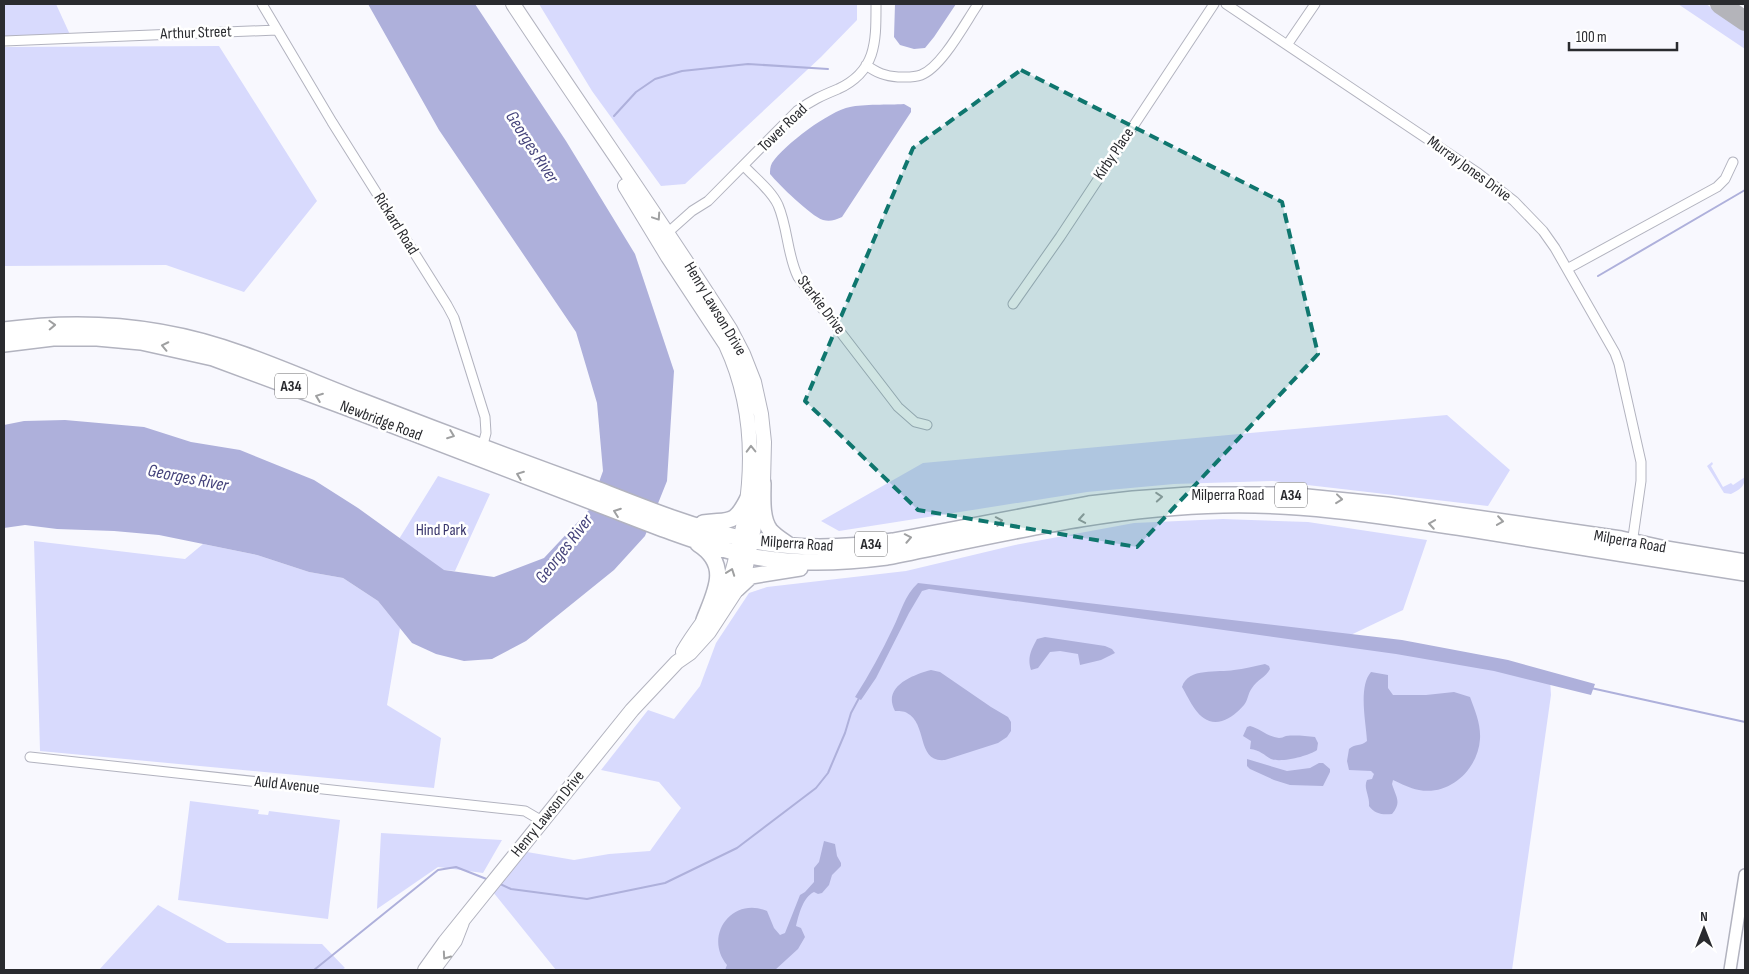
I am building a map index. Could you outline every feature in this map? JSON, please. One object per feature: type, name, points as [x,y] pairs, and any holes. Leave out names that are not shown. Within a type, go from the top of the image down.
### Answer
[{"type":"highway","name":"Newbridge Road","points":[[4,330],[49,324],[101,325],[140,329],[188,338],[243,354],[481,453]]},
{"type":"highway","name":"Newbridge Road","points":[[4,344],[53,338],[97,338],[141,342],[185,351],[238,367],[481,453],[665,523],[744,547]]},
{"type":"highway","points":[[763,483],[766,524],[771,531],[790,546]]},
{"type":"highway","name":"Milperra Road","points":[[744,547],[790,546],[826,548],[860,546],[1089,504],[1133,499],[1180,495],[1287,495],[1387,505],[1631,548],[1745,573]]},
{"type":"highway","points":[[704,620],[716,588],[717,564],[690,531],[730,520],[738,515],[748,498]]},
{"type":"highway","name":"Milperra Road","points":[[744,547],[811,563],[846,562],[887,557],[1090,517],[1169,508],[1222,505],[1271,506],[1374,515],[1631,548],[1666,549],[1745,562]]},
{"type":"highway","points":[[737,589],[748,578],[755,575],[846,562]]},
{"type":"main road","name":"Henry Lawson Drive","points":[[425,970],[470,910],[632,710],[677,662],[730,579],[744,547],[763,483],[763,429],[758,398],[749,369],[730,329],[621,178],[599,134],[513,4]]},
{"type":"main road","name":"Henry Lawson Drive","points":[[662,237],[716,327],[733,360],[743,389],[751,452],[751,476],[744,547],[746,566],[737,589],[709,632],[690,653],[677,662]]},
{"type":"main road","points":[[1730,970],[1745,875]]},
{"type":"street","name":"Rickard Road","points":[[262,4],[332,122],[454,318],[485,417],[486,433],[481,453]]},
{"type":"street","name":"Tower Road","points":[[662,237],[692,211],[708,201],[797,111],[812,100],[848,83],[866,65],[874,47],[876,4]]},
{"type":"street","points":[[866,65],[876,72],[888,76],[910,77],[924,73],[937,64],[978,4]]},
{"type":"street","name":"Kirby Place","points":[[1013,304],[1214,4]]},
{"type":"street","name":"Murray Jones Drive","points":[[1226,4],[1499,188],[1543,231],[1555,248],[1609,341],[1619,364],[1641,462],[1641,482],[1631,548]]},
{"type":"street","points":[[1287,45],[1315,4]]},
{"type":"street","name":"Arthur Street","points":[[4,41],[277,30]]},
{"type":"street","points":[[1567,269],[1717,188],[1725,179],[1733,162]]},
{"type":"street","name":"Starkie Drive","points":[[744,166],[767,190],[778,206],[798,277],[898,406],[915,422],[927,425]]},
{"type":"street","name":"Auld Avenue","points":[[30,757],[525,811],[542,821]]},
{"type":"street","points":[[436,970],[456,942],[470,910]]},
{"type":"highlighted area","points":[[1021,70],[1282,202],[1318,354],[1137,547],[918,510],[805,401],[913,148]]},
{"type":"green space","points":[[4,4],[56,4],[72,39],[4,41]]},
{"type":"green space","points":[[539,4],[857,4],[857,20],[821,57],[685,184],[661,186],[592,91]]},
{"type":"green space","points":[[1678,4],[1706,4],[1745,30],[1745,49]]},
{"type":"green space","points":[[219,46],[317,201],[244,292],[166,265],[4,266],[4,47]]},
{"type":"green space","points":[[1447,415],[1510,470],[1488,506],[1273,481],[1174,484],[1087,492],[839,531],[821,521],[923,463]]},
{"type":"green space","points":[[1712,462],[1711,466],[1723,487],[1731,483],[1733,485],[1745,477],[1741,488],[1731,494],[1724,493],[1707,466]]},
{"type":"green space","name":"Hind Park","points":[[438,476],[490,494],[455,571],[443,570],[399,539]]},
{"type":"green space","points":[[1223,519],[1308,522],[1427,540],[1403,610],[1336,642],[1550,679],[1551,695],[1512,970],[556,970],[493,892],[527,852],[574,860],[609,854],[650,851],[681,808],[659,782],[601,770],[648,710],[674,719],[700,686],[716,643],[749,593],[767,587],[906,571],[1015,545],[1134,523]]},
{"type":"green space","points":[[34,541],[185,559],[203,544],[257,555],[309,572],[343,578],[378,601],[400,628],[387,705],[441,738],[434,788],[40,751]]},
{"type":"green space","points":[[190,801],[259,810],[258,814],[268,815],[269,811],[340,820],[328,919],[178,900]]},
{"type":"green space","points":[[381,833],[502,840],[483,873],[438,867],[377,909]]},
{"type":"green space","points":[[158,905],[227,943],[322,944],[345,968],[341,970],[99,970]]},
{"type":"water","name":"Georges River","points":[[368,4],[475,4],[566,141],[635,254],[674,371],[667,481],[645,536],[614,570],[526,641],[492,659],[464,661],[436,654],[412,643],[378,601],[343,578],[309,572],[257,555],[159,535],[57,529],[25,525],[4,528],[4,425],[24,421],[65,420],[144,427],[191,442],[240,450],[314,480],[358,508],[444,570],[494,577],[544,558],[589,510],[603,471],[597,403],[576,332],[439,130]]},
{"type":"water","points":[[895,4],[956,4],[925,48],[914,49],[900,45],[894,37]]},
{"type":"water","points":[[904,104],[911,108],[911,112],[842,217],[828,221],[811,213],[770,174],[772,163],[786,147],[796,138],[831,115],[855,106]]},
{"type":"water","points":[[918,583],[1402,640],[1508,660],[1595,684],[1591,695],[1494,671],[1396,654],[929,589],[922,591],[876,678],[861,700],[855,697],[870,672],[906,599]]},
{"type":"water","points":[[1045,637],[1105,646],[1112,649],[1115,653],[1101,660],[1080,665],[1078,654],[1060,651],[1050,652],[1038,668],[1031,670],[1030,654],[1037,639]]},
{"type":"water","points":[[1265,664],[1270,669],[1252,688],[1244,705],[1222,721],[1214,722],[1202,717],[1182,687],[1190,676],[1204,672],[1238,670]]},
{"type":"water","points":[[931,670],[940,672],[1008,717],[1011,722],[1011,731],[1007,737],[998,743],[945,760],[936,759],[930,755],[918,725],[913,718],[906,712],[895,711],[892,695],[901,683]]},
{"type":"water","points":[[1371,672],[1388,675],[1388,688],[1393,695],[1426,695],[1454,692],[1470,697],[1480,728],[1478,750],[1474,761],[1468,770],[1451,785],[1430,791],[1419,790],[1393,780],[1392,784],[1397,806],[1392,814],[1379,813],[1369,806],[1366,783],[1367,780],[1372,779],[1374,774],[1371,771],[1349,770],[1347,761],[1349,749],[1367,741],[1364,695],[1367,678]]},
{"type":"water","points":[[1250,726],[1279,738],[1286,736],[1315,737],[1318,743],[1317,750],[1295,758],[1271,759],[1250,749],[1251,741],[1243,736],[1247,727]]},
{"type":"water","points":[[1247,759],[1287,771],[1310,768],[1323,763],[1330,769],[1330,772],[1323,786],[1290,785],[1250,769],[1247,766]]},
{"type":"water","points":[[824,841],[835,844],[841,866],[832,875],[829,885],[822,893],[814,892],[810,894],[804,902],[796,926],[801,928],[805,937],[798,949],[775,970],[725,970],[727,965],[720,954],[718,942],[720,931],[725,921],[743,909],[754,908],[767,911],[774,928],[780,935],[785,933],[800,895],[814,882],[814,868],[819,862]]},
{"type":"waterway","points":[[614,116],[636,92],[655,79],[682,71],[748,64],[828,69]]},
{"type":"waterway","points":[[1598,276],[1745,190]]},
{"type":"waterway","points":[[1591,688],[1745,722]]},
{"type":"waterway","points":[[498,883],[511,889],[587,899],[665,883],[737,848],[816,788],[828,773],[845,733],[851,713],[859,698]]},
{"type":"waterway","points":[[314,970],[438,870],[456,867],[489,880]]},
{"type":"taxiway","points":[[1720,4],[1745,21]]}]
